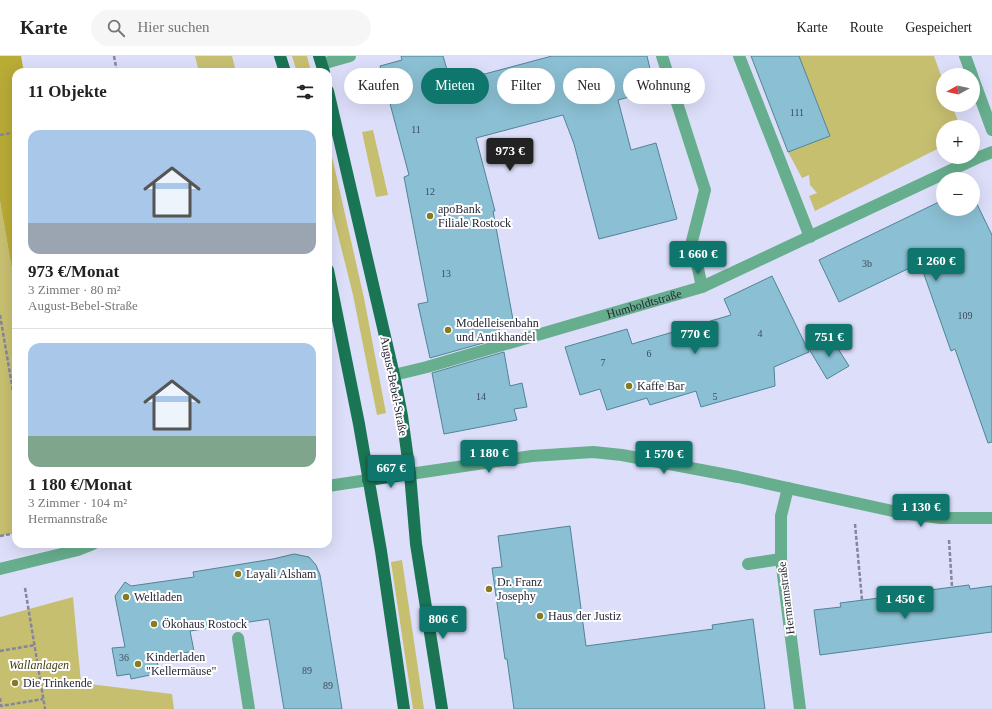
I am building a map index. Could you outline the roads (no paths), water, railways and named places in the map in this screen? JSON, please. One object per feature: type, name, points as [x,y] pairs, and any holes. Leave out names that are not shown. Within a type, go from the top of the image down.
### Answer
[{"type":"main road","points":[[280,56],[283,68]]},
{"type":"main road","name":"August-Bebel-Straße","points":[[332,108],[394,375],[402,416],[410,474],[417,552],[442,709]]},
{"type":"main road","points":[[332,290],[359,424],[381,551],[404,709]]},
{"type":"main road","points":[[368,480],[410,474]]},
{"type":"street","points":[[322,64],[350,56]]},
{"type":"street","points":[[662,56],[705,190],[692,240],[702,287]]},
{"type":"street","points":[[739,56],[810,237]]},
{"type":"street","points":[[965,56],[969,68]]},
{"type":"street","points":[[980,97],[992,130]]},
{"type":"street","name":"Humboldtstraße","points":[[394,375],[427,367],[702,287],[992,152]]},
{"type":"street","points":[[410,474],[532,456],[594,452],[622,455],[788,488],[902,513],[947,518],[992,518]]},
{"type":"street","points":[[332,485],[368,480]]},
{"type":"street","name":"Hermannstraße","points":[[788,488],[781,516],[781,559],[800,709]]},
{"type":"street","points":[[0,569],[83,548]]},
{"type":"street","points":[[748,564],[781,559]]},
{"type":"street","points":[[238,638],[249,709]]},
{"type":"place","name":"apoBank Filiale Rostock","points":[[430,216]]},
{"type":"place","name":"Modelleisenbahn und Antikhandel","points":[[448,330]]},
{"type":"place","name":"Kaffe Bar","points":[[629,386]]},
{"type":"place","name":"Layali Alsham","points":[[238,574]]},
{"type":"place","name":"Dr. Franz Josephy","points":[[489,589]]},
{"type":"place","name":"Weltladen","points":[[126,597]]},
{"type":"place","name":"Haus der Justiz","points":[[540,616]]},
{"type":"place","name":"Ökohaus Rostock","points":[[154,624]]},
{"type":"place","name":"Kinderladen \"Kellermäuse\"","points":[[138,664]]},
{"type":"place","name":"Die Trinkende","points":[[15,683]]},
{"type":"park label","name":"Wallanlagen","points":[[39,665]]}]
